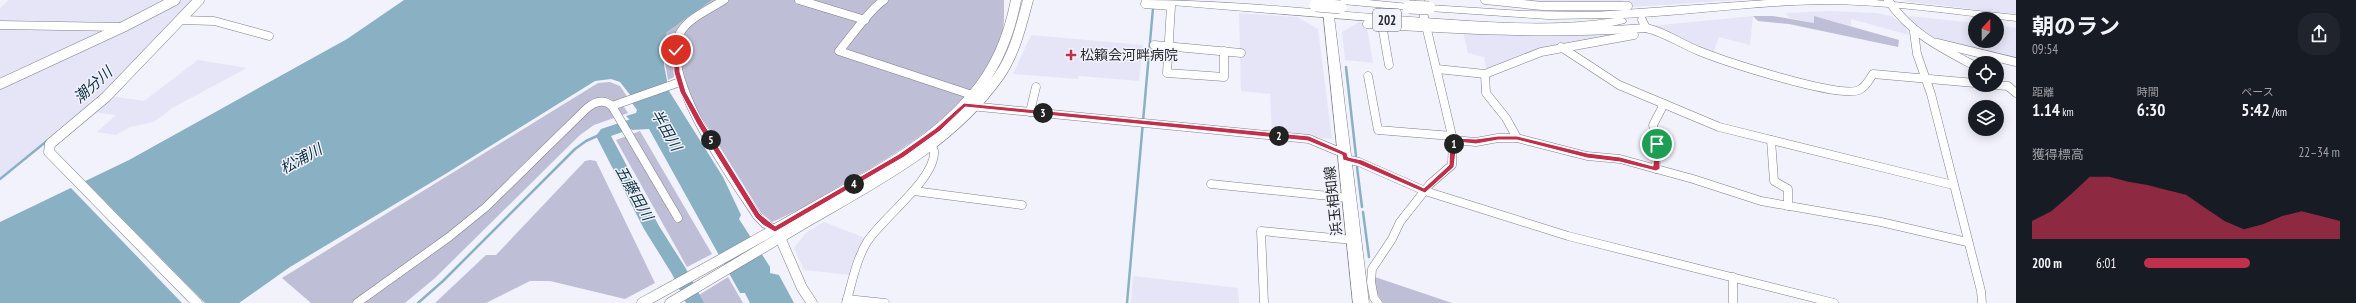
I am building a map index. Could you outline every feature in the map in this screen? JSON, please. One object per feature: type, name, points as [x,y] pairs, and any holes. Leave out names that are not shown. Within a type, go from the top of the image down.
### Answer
[{"type":"main road","name":"202","points":[[1147,0],[1328,16],[1427,18],[1525,27],[1602,25],[1632,17]]},
{"type":"main road","name":"202","points":[[1262,0],[1331,2],[1410,9],[1427,18]]},
{"type":"main road","name":"202","points":[[1438,0],[1632,17],[1779,8],[1891,4],[2016,18]]},
{"type":"main road","name":"浜玉相知線","points":[[1331,2],[1328,16],[1345,157],[1360,303]]},
{"type":"main road","name":"202","points":[[1891,4],[1968,17]]},
{"type":"main road","points":[[2004,22],[2016,24]]},
{"type":"street","points":[[0,84],[123,27],[175,0]]},
{"type":"street","points":[[197,303],[49,152],[50,144],[106,97],[199,0]]},
{"type":"street","points":[[724,0],[692,21],[679,34],[676,58],[680,82],[701,124],[757,216],[778,233],[802,288],[812,303]]},
{"type":"street","points":[[799,0],[865,20]]},
{"type":"street","points":[[884,0],[873,7],[865,20],[839,51],[972,95]]},
{"type":"street","points":[[885,303],[847,301],[858,261],[868,240],[924,179],[930,164],[930,141],[972,95],[988,73],[1004,45],[1016,0]]},
{"type":"street","points":[[673,301],[778,233],[930,141],[974,107],[995,81],[1012,53],[1021,32],[1028,0]]},
{"type":"street","points":[[1147,0],[1146,4],[1171,6],[1167,73],[1224,77],[1224,51]]},
{"type":"street","points":[[1378,303],[1374,298],[1371,282],[1372,269],[1392,239],[1400,222],[1425,191],[1452,165],[1453,138],[1437,70],[1427,18],[1420,0]]},
{"type":"street","points":[[1484,0],[1557,6],[1632,17],[1686,45],[1716,56],[1834,90],[1856,91],[1864,88],[1873,74],[1968,83]]},
{"type":"street","points":[[1891,4],[1900,19],[1914,32],[1968,62]]},
{"type":"street","points":[[1437,70],[1485,74],[1541,52],[1561,47],[1636,35],[1632,17]]},
{"type":"street","points":[[1367,24],[1382,25],[1427,18]]},
{"type":"street","points":[[181,20],[214,21],[270,36]]},
{"type":"street","points":[[0,25],[123,27]]},
{"type":"street","points":[[1382,25],[1389,65]]},
{"type":"street","points":[[1914,32],[1917,54],[1925,79],[1981,292],[1982,303]]},
{"type":"street","points":[[1931,42],[2016,62]]},
{"type":"street","points":[[1154,45],[1241,53]]},
{"type":"street","points":[[1561,47],[1619,85],[1719,127],[1953,186]]},
{"type":"street","points":[[1485,74],[1486,93],[1506,118],[1517,138]]},
{"type":"street","points":[[1368,76],[1378,130],[1476,142],[1498,138],[1517,138],[1587,156],[1620,159],[1761,201],[1881,222],[1967,242]]},
{"type":"street","points":[[612,106],[680,82]]},
{"type":"street","points":[[2004,84],[2016,90]]},
{"type":"street","points":[[2004,86],[2008,86],[2016,93]]},
{"type":"street","points":[[1030,112],[1036,87]]},
{"type":"street","points":[[357,303],[449,237],[486,207],[590,105],[603,101],[612,106],[678,218]]},
{"type":"street","points":[[964,104],[974,107],[1309,139],[1345,157],[1425,191],[1568,236],[1834,303]]},
{"type":"street","points":[[1656,169],[1657,144],[1653,125],[1664,104]]},
{"type":"street","points":[[1771,140],[1774,181],[1788,189],[1788,206]]},
{"type":"street","points":[[1211,184],[1349,198]]},
{"type":"street","points":[[914,191],[1022,205]]},
{"type":"street","points":[[1264,303],[1261,231],[1353,240]]},
{"type":"street","points":[[642,303],[778,233]]},
{"type":"street","points":[[1733,277],[1733,303]]},
{"type":"shaded area","points":[[9,0],[167,0],[145,12],[0,79],[0,8]]},
{"type":"shaded area","points":[[179,0],[192,0],[109,87],[0,178],[0,87]]},
{"type":"shaded area","points":[[712,0],[721,0],[689,21],[673,50],[674,77],[668,80],[663,50],[666,33]]},
{"type":"shaded area","points":[[726,0],[1004,0],[1004,23],[999,45],[986,69],[970,91],[951,111],[930,129],[860,175],[788,215],[772,222],[761,213],[685,91],[678,49],[686,28]]},
{"type":"shaded area","points":[[1509,0],[1623,0],[1625,5],[1584,6]]},
{"type":"shaded area","points":[[1628,0],[1739,0],[1631,7]]},
{"type":"shaded area","points":[[1903,0],[2016,0],[2016,14],[2004,12]]},
{"type":"shaded area","points":[[1829,11],[1876,13],[1891,16],[1905,26],[1909,35],[1851,19],[1851,26],[1814,16],[1814,23],[1790,18],[1785,13]]},
{"type":"shaded area","points":[[1239,13],[1297,17],[1318,29],[1332,139],[1272,134],[1270,94],[1241,91]]},
{"type":"shaded area","points":[[1753,16],[1750,45],[1719,37],[1713,54],[1652,26]]},
{"type":"shaded area","points":[[1753,16],[1773,16],[1814,23],[1814,16],[1899,40],[1898,47],[1789,24],[1758,21]]},
{"type":"shaded area","points":[[1909,16],[1968,22],[1968,48],[2004,48],[2004,26],[2016,28],[2016,61],[2004,58],[2004,56],[1996,56],[1934,41],[1906,20]]},
{"type":"shaded area","points":[[1359,22],[1366,22],[1373,63],[1345,60],[1342,32]]},
{"type":"shaded area","points":[[1463,32],[1631,33],[1553,46],[1487,71],[1484,57],[1468,53]]},
{"type":"shaded area","points":[[1031,35],[1143,45],[1139,81],[1079,76],[1078,79],[1013,74]]},
{"type":"shaded area","points":[[198,60],[247,68],[172,108],[154,122],[130,127],[116,135],[97,132],[116,115],[93,112],[111,96],[144,101]]},
{"type":"shaded area","points":[[610,82],[620,86],[628,98],[620,101],[628,113],[594,125],[580,135],[435,278],[405,303],[311,303],[282,278],[598,83]]},
{"type":"shaded area","points":[[640,131],[712,254],[687,267],[616,140]]},
{"type":"shaded area","points":[[585,161],[596,161],[655,283],[625,299],[550,281],[530,281],[486,303],[435,303],[486,255],[496,255]]},
{"type":"shaded area","points":[[824,222],[865,238],[855,256],[850,275],[804,270],[794,248],[806,233]]},
{"type":"shaded area","points":[[1133,276],[1238,288],[1239,303],[1131,303]]},
{"type":"shaded area","points":[[728,277],[743,303],[686,303]]},
{"type":"shaded area","points":[[1375,277],[1452,303],[1383,303],[1374,288]]},
{"type":"water","points":[[404,0],[712,0],[666,33],[664,65],[669,91],[723,177],[741,215],[739,219],[770,267],[770,273],[779,275],[794,303],[750,303],[745,293],[740,293],[649,129],[632,130],[628,121],[630,120],[626,116],[636,113],[637,110],[632,103],[634,100],[620,82],[611,79],[595,81],[447,173],[290,267],[239,303],[0,303],[0,222],[129,160],[347,39]]},
{"type":"pier","points":[[84,180],[205,303],[182,303],[70,187]]},
{"type":"waterway","points":[[1127,303],[1153,8]]},
{"type":"waterway","points":[[1346,67],[1356,156]]},
{"type":"waterway","name":"五藤田川","points":[[649,118],[606,132],[603,136],[652,229],[679,271],[695,303]]},
{"type":"waterway","points":[[418,303],[443,281],[575,149],[586,141],[606,132]]},
{"type":"waterway","name":"潮分川","points":[[0,179],[48,140]]},
{"type":"waterway","points":[[1357,167],[1362,207]]},
{"type":"waterway","points":[[1363,212],[1369,257]]},
{"type":"place","name":"松籟会河畔病院","points":[[1071,55]]},
{"type":"route","points":[[676,50],[677,72],[683,92],[757,216],[765,224],[775,229],[877,171],[902,155],[938,129],[964,104],[974,107],[1309,139],[1345,154],[1345,159],[1359,162],[1425,191],[1430,184],[1446,172],[1452,165],[1454,140],[1476,142],[1498,138],[1517,138],[1587,156],[1604,156],[1620,159],[1656,169],[1657,144]]},
{"type":"water label","name":"半田川","points":[[666,130]]},
{"type":"water label","name":"松浦川","points":[[301,159]]}]
